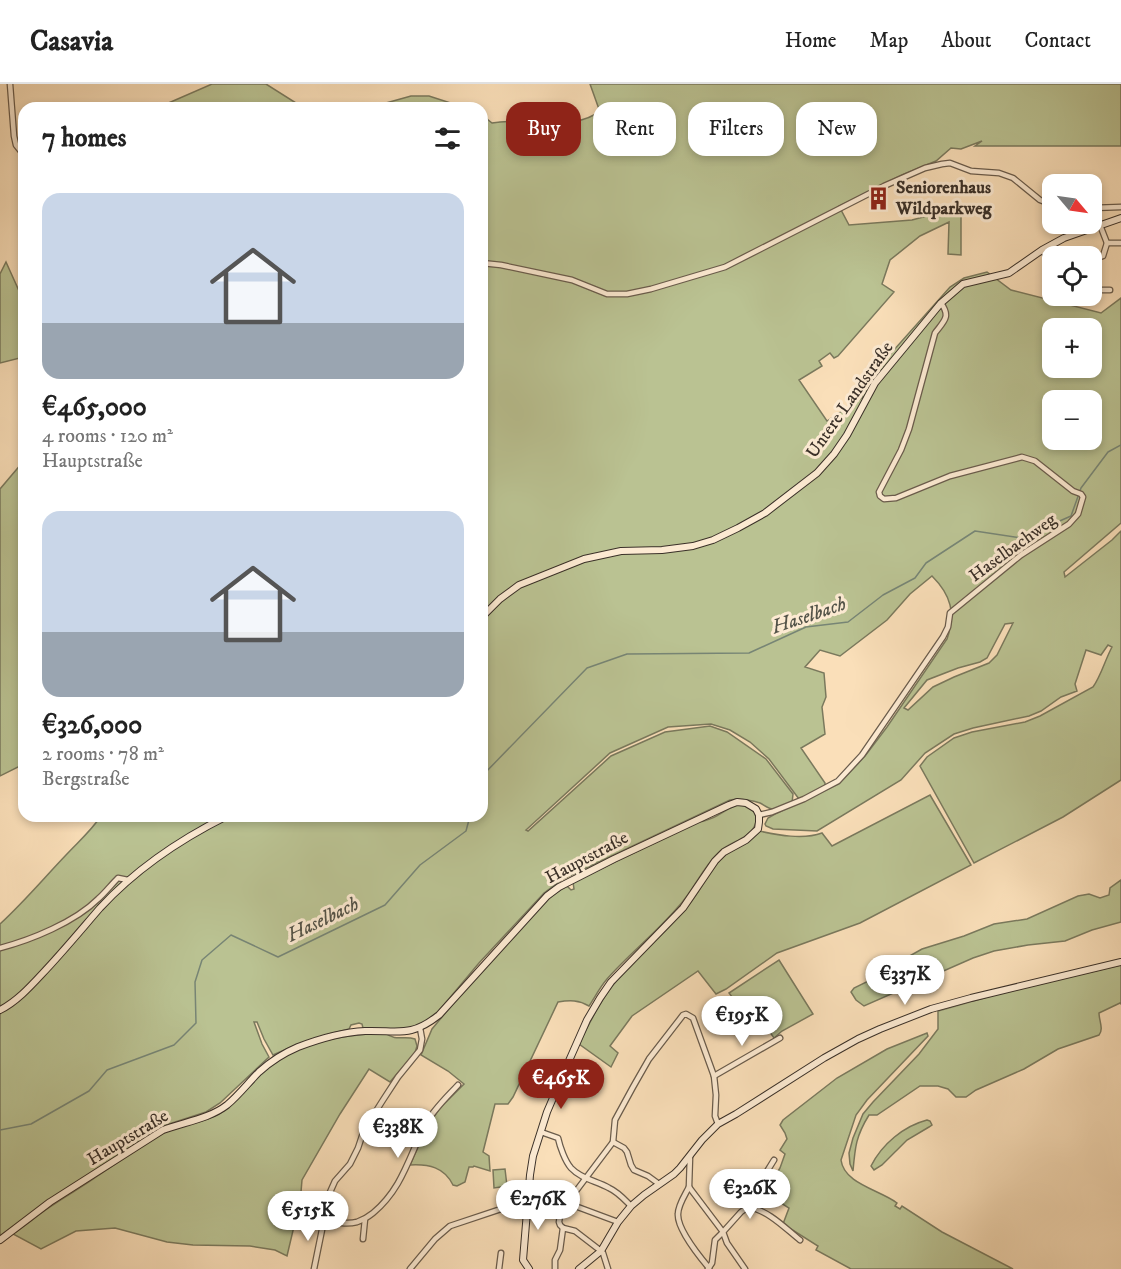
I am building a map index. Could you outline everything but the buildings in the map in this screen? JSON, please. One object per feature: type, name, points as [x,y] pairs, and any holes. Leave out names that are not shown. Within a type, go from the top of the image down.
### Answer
[{"type":"street","points":[[10,84],[14,136],[18,150]]},
{"type":"street","points":[[488,263],[572,280],[607,294],[627,294],[651,290],[725,267],[838,208],[925,168],[950,163],[971,171],[999,173],[1012,178],[1042,201]]},
{"type":"street","points":[[1102,208],[1121,207]]},
{"type":"street","name":"Untere Landstraße","points":[[1102,224],[1121,218]]},
{"type":"street","points":[[1102,230],[1107,243],[1102,256]]},
{"type":"street","name":"Untere Landstraße","points":[[1049,246],[1075,234]]},
{"type":"street","points":[[1107,243],[1121,243]]},
{"type":"street","name":"Untere Landstraße","points":[[488,611],[519,585],[584,559],[621,551],[662,550],[693,546],[713,540],[765,513],[817,473],[834,454],[875,383],[941,303],[963,284],[1009,273],[1042,250]]},
{"type":"street","points":[[1102,290],[1110,290]]},
{"type":"street","name":"Haselbachweg","points":[[759,815],[804,799],[838,781],[862,755],[943,637],[948,627],[950,612],[1021,555],[1069,524],[1078,514],[1083,503],[1081,494],[1073,491],[1035,461],[1022,457],[950,476],[896,498],[884,499],[880,496],[879,492],[901,450],[909,429],[935,333],[946,316],[946,310],[941,303]]},
{"type":"street","name":"Hauptstraße","points":[[0,1240],[50,1202],[163,1130],[182,1122],[207,1116],[225,1106],[274,1059],[324,1038],[363,1031],[403,1032],[420,1028],[431,1022],[440,1015],[547,896],[559,887],[737,802],[746,803],[756,809],[759,815]]},
{"type":"street","points":[[529,1269],[523,1260],[533,1156],[547,1112],[587,1020],[617,976],[683,908],[715,861],[724,852],[746,840],[758,829],[759,815]]},
{"type":"street","points":[[0,1010],[27,990],[128,880],[195,832],[215,822]]},
{"type":"street","points":[[0,948],[15,944],[65,922],[97,901],[118,878],[128,880]]},
{"type":"street","points":[[581,1268],[600,1251],[631,1206],[674,1174],[718,1124],[824,1058],[858,1039],[931,1009],[1121,962]]},
{"type":"street","points":[[555,1269],[563,1228],[559,1222],[560,1215],[613,1142],[615,1120],[649,1059],[686,1014],[693,1018],[714,1077],[715,1116],[718,1124]]},
{"type":"street","points":[[314,1269],[327,1200],[335,1181],[350,1164],[364,1130],[398,1077],[420,1050],[422,1039],[420,1028]]},
{"type":"street","points":[[714,1077],[780,1038]]},
{"type":"street","points":[[324,1220],[343,1223],[356,1222],[365,1219],[384,1203],[405,1172],[427,1122],[458,1085]]},
{"type":"street","points":[[541,1132],[558,1138],[567,1162],[573,1170],[609,1187],[631,1206]]},
{"type":"street","points":[[613,1142],[624,1148],[634,1170],[659,1184]]},
{"type":"street","points":[[690,1156],[689,1187],[678,1216],[690,1244],[709,1269],[715,1240],[748,1207],[753,1194],[774,1160]]},
{"type":"street","points":[[530,1182],[567,1203],[618,1222]]},
{"type":"street","points":[[689,1187],[723,1232],[727,1243],[745,1269]]},
{"type":"street","points":[[410,1269],[435,1239],[450,1226],[529,1200]]},
{"type":"street","points":[[748,1207],[766,1214],[800,1240]]},
{"type":"street","points":[[363,1239],[365,1219]]},
{"type":"street","points":[[563,1228],[575,1231],[600,1251],[608,1269]]},
{"type":"street","points":[[499,1269],[501,1253]]},
{"type":"green space","points":[[212,84],[266,84],[294,102],[171,102]]},
{"type":"green space","points":[[590,84],[1121,84],[1121,146],[975,146],[982,141],[961,149],[951,148],[936,161],[839,206],[849,225],[912,220],[961,207],[961,255],[948,254],[949,222],[920,236],[890,260],[882,284],[894,292],[838,356],[834,358],[830,353],[819,361],[822,366],[799,380],[827,421],[863,397],[859,389],[950,287],[964,278],[987,272],[1011,290],[1042,298],[1042,306],[1074,306],[1101,313],[1121,298],[1121,523],[1064,572],[1065,577],[1121,531],[1121,780],[1063,817],[974,863],[920,766],[927,757],[954,738],[972,732],[1025,722],[1093,687],[1112,647],[1108,645],[1101,655],[1086,650],[1075,684],[1077,691],[1061,697],[1041,711],[1029,716],[954,734],[925,753],[901,780],[817,831],[773,829],[766,826],[768,818],[839,784],[865,756],[887,727],[947,639],[951,621],[950,605],[944,590],[932,576],[910,594],[887,620],[840,656],[820,650],[805,667],[824,673],[826,697],[822,707],[825,734],[801,748],[825,783],[825,787],[799,799],[769,759],[750,742],[730,730],[711,724],[668,727],[610,753],[526,830],[528,831],[611,756],[665,732],[710,726],[727,732],[766,759],[793,794],[792,803],[775,809],[749,800],[730,800],[563,879],[544,893],[479,963],[437,1013],[420,1025],[401,1030],[363,1028],[359,1023],[351,1025],[349,1029],[310,1040],[273,1055],[257,1022],[254,1022],[269,1057],[220,1103],[206,1112],[163,1126],[52,1198],[0,1236],[0,924],[96,822],[488,822],[488,120],[492,123],[506,122],[506,156],[581,156],[581,120],[593,116],[593,156],[676,156],[676,102],[596,102]],"holes":[[[1013,623],[997,655],[989,663],[933,687],[908,710],[904,708],[927,680],[987,658],[1005,624]]]},
{"type":"green space","points":[[411,96],[429,96],[448,102],[390,102]]},
{"type":"green space","points":[[6,262],[18,289],[18,358],[0,363],[0,274]]},
{"type":"green space","points":[[18,468],[18,767],[0,776],[0,489]]},
{"type":"green space","points":[[930,795],[971,865],[860,923],[777,953],[716,994],[698,971],[632,1016],[610,1046],[618,1053],[611,1067],[579,1044],[596,1011],[625,970],[679,917],[723,857],[759,831],[799,836],[822,833],[832,846]]},
{"type":"green space","points":[[738,804],[749,808],[756,816],[755,825],[749,834],[723,849],[713,858],[684,900],[607,979],[589,1006],[574,1001],[558,1002],[513,1097],[508,1104],[495,1104],[483,1152],[489,1156],[490,1171],[474,1166],[469,1167],[465,1182],[457,1186],[453,1185],[440,1170],[423,1165],[410,1165],[433,1119],[464,1084],[448,1071],[421,1055],[432,1029],[472,981],[550,896],[567,886],[571,890],[574,889],[573,882]]},
{"type":"green space","points":[[1121,880],[1121,922],[1065,941],[994,951],[864,1006],[851,992],[854,988],[891,970],[897,963],[922,949],[994,924],[1027,919],[1078,896],[1089,894],[1100,898],[1109,895],[1110,888]]},
{"type":"green space","points":[[779,960],[813,1014],[774,1038],[764,1024],[757,1029],[729,993]]},
{"type":"green space","points":[[1121,965],[1121,1004],[1099,1013],[1101,1028],[1099,1035],[1058,1049],[1024,1069],[976,1090],[966,1097],[956,1097],[948,1089],[938,1086],[920,1086],[877,1115],[869,1115],[857,1142],[853,1171],[849,1153],[863,1114],[919,1054],[938,1029],[938,1011],[1012,990]]},
{"type":"green space","points":[[385,1033],[397,1038],[415,1039],[417,1046],[415,1053],[390,1082],[369,1069],[340,1114],[302,1180],[301,1192],[307,1204],[295,1222],[287,1256],[275,1250],[250,1246],[167,1242],[115,1228],[76,1231],[41,1249],[13,1234],[160,1135],[209,1119],[224,1111],[272,1064],[287,1055],[334,1039]]},
{"type":"green space","points":[[927,1033],[928,1036],[867,1100],[856,1115],[841,1160],[849,1175],[856,1181],[890,1198],[897,1203],[895,1206],[900,1209],[902,1206],[942,1232],[1013,1269],[851,1269],[816,1250],[818,1246],[783,1224],[789,1208],[765,1193],[780,1168],[785,1154],[780,1150],[787,1139],[780,1125],[783,1120],[837,1078],[887,1049]]},
{"type":"green space","points":[[927,1120],[932,1125],[907,1140],[874,1170],[871,1166],[887,1143],[902,1131]]},
{"type":"green space","points":[[505,1169],[507,1186],[494,1188],[493,1170]]},
{"type":"waterway","name":"Haselbach","points":[[488,770],[587,668],[627,654],[749,653],[806,627],[848,622],[883,595],[915,578],[926,563],[975,531],[1021,538],[1071,516],[1081,488],[1108,452],[1121,445]]},
{"type":"waterway","name":"Haselbach","points":[[0,1130],[31,1124],[89,1091],[107,1070],[174,1045],[196,1023],[195,982],[202,960],[231,935],[278,957],[385,905],[420,865],[466,831],[468,822]]},
{"type":"place","name":"Seniorenhaus Wildparkweg","points":[[878,198]]}]
